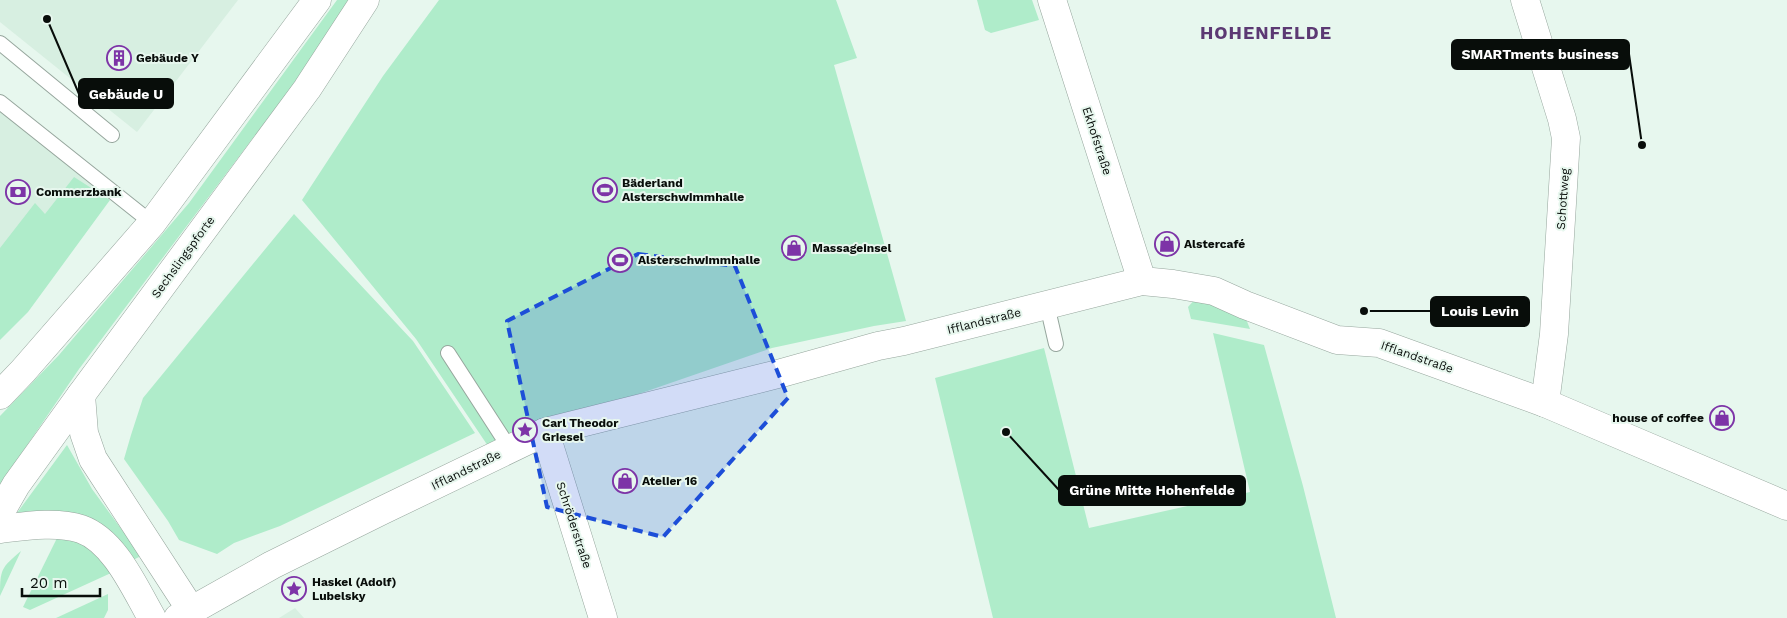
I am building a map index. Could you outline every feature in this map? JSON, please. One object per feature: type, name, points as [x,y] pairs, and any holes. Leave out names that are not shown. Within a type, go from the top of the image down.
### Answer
[{"type":"street","points":[[0,395],[152,223],[317,0]]},
{"type":"street","name":"Sechslingspforte","points":[[0,513],[16,485],[80,395],[307,89],[365,0]]},
{"type":"street","name":"Ekhofstraße","points":[[1052,0],[1142,281]]},
{"type":"street","name":"Schottweg","points":[[1526,0],[1562,118],[1566,138],[1554,334],[1546,403]]},
{"type":"street","name":"Ifflandstraße","points":[[80,395],[84,434],[93,459],[185,614],[272,565],[381,510],[545,432],[778,374],[878,346],[1142,281],[1214,291],[1336,340],[1379,343],[1546,403],[1787,506]]},
{"type":"street","name":"Schröderstraße","points":[[545,432],[604,618]]},
{"type":"street","points":[[0,529],[59,526],[82,529],[93,535],[112,552],[152,618]]},
{"type":"lane","points":[[0,43],[112,136]]},
{"type":"lane","points":[[0,102],[152,223]]},
{"type":"lane","points":[[1046,305],[1056,344]]},
{"type":"lane","points":[[448,353],[510,449]]},
{"type":"highlighted area","points":[[638,254],[735,266],[788,398],[663,537],[547,507],[507,321]]},
{"type":"shaded area","points":[[0,0],[238,0],[137,132],[0,22]]},
{"type":"shaded area","points":[[0,101],[99,178],[0,289]]},
{"type":"shaded area","points":[[295,608],[304,618],[279,618]]},
{"type":"green space","points":[[337,0],[352,0],[296,81],[79,369],[0,485],[0,416],[59,355],[189,203]]},
{"type":"green space","name":"Alsterschwimmhalle","points":[[439,0],[836,0],[857,58],[834,65],[906,321],[772,348],[488,446],[416,339],[302,200],[383,76]]},
{"type":"green space","points":[[977,0],[1032,0],[1039,20],[991,33],[985,30]]},
{"type":"green space","points":[[74,177],[110,200],[28,312],[0,340],[0,248],[35,203],[45,214]]},
{"type":"green space","points":[[294,214],[413,341],[475,433],[280,526],[234,543],[217,554],[179,540],[168,521],[124,459],[143,398]]},
{"type":"green space","points":[[1197,297],[1246,319],[1250,329],[1191,319],[1188,307]]},
{"type":"green space","points":[[1213,333],[1264,345],[1303,486],[1336,618],[993,618],[935,378],[1044,348],[1089,528],[1250,492]]},
{"type":"green space","points":[[67,445],[92,489],[141,556],[131,561],[17,513]]},
{"type":"green space","points":[[58,536],[74,536],[99,552],[111,573],[30,610],[23,607]]},
{"type":"green space","points":[[21,551],[0,596],[1,574],[9,561]]},
{"type":"green space","points":[[108,594],[108,610],[104,618],[56,618]]},
{"type":"place","name":"Gebäude U","points":[[47,19]]},
{"type":"place","name":"Gebäude Y","points":[[119,58]]},
{"type":"place","name":"SMARTments business","points":[[1642,145]]},
{"type":"place","name":"Bäderland Alsterschwimmhalle","points":[[605,190]]},
{"type":"place","name":"Commerzbank","points":[[18,192]]},
{"type":"place","name":"Alstercafé","points":[[1167,244]]},
{"type":"place","name":"Massageinsel","points":[[794,248]]},
{"type":"place","name":"Alsterschwimmhalle","points":[[620,260]]},
{"type":"place","name":"Louis Levin","points":[[1364,311]]},
{"type":"place","name":"house of coffee","points":[[1722,418]]},
{"type":"place","name":"Carl Theodor Griesel","points":[[525,430]]},
{"type":"place","name":"Grüne Mitte Hohenfelde","points":[[1006,432]]},
{"type":"place","name":"Atelier 16","points":[[625,481]]},
{"type":"place","name":"Haskel (Adolf) Lubelsky","points":[[294,589]]},
{"type":"district","name":"HOHENFELDE","points":[[1266,32]]}]
